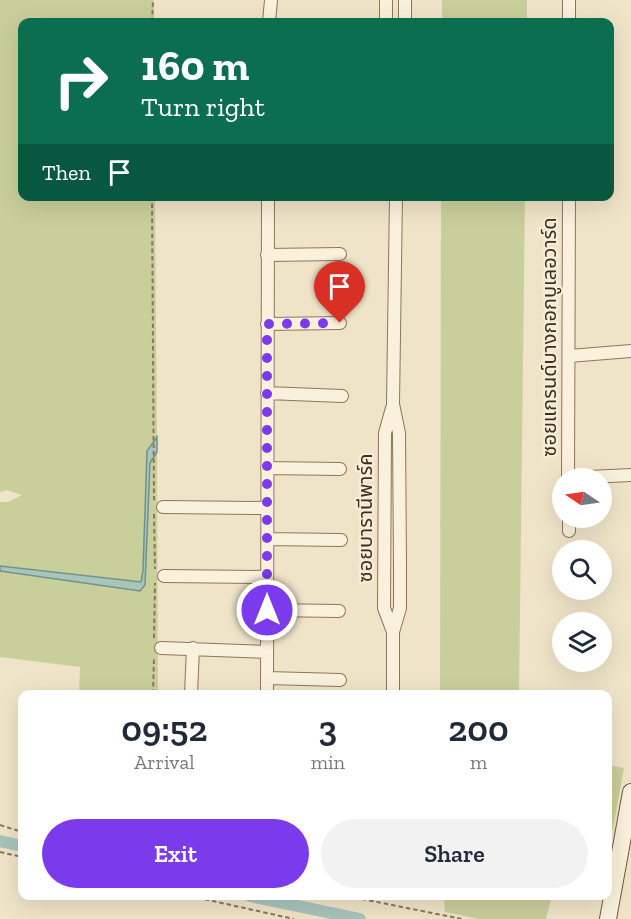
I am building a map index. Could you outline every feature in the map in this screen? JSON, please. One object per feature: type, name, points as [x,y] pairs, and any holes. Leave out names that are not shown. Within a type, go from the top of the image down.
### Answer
[{"type":"main road","points":[[612,900],[631,792]]},
{"type":"main road","points":[[623,838],[631,860]]},
{"type":"main road","points":[[608,919],[612,900]]},
{"type":"street","points":[[269,18],[271,0]]},
{"type":"street","points":[[386,0],[386,18]]},
{"type":"street","points":[[405,0],[405,18]]},
{"type":"street","points":[[569,0],[569,18]]},
{"type":"street","points":[[267,201],[267,690]]},
{"type":"street","name":"ซอยบารานีพาร์ค","points":[[393,690],[393,632],[384,608],[385,433],[393,404],[396,201]]},
{"type":"street","name":"ซอยแกรนด์บางกอกบูเลอวาร์ด","points":[[568,468],[569,201]]},
{"type":"street","points":[[267,255],[340,254]]},
{"type":"street","points":[[267,324],[340,323]]},
{"type":"street","points":[[569,356],[631,351]]},
{"type":"street","points":[[267,393],[342,396]]},
{"type":"street","points":[[267,468],[340,470]]},
{"type":"street","points":[[612,476],[631,475]]},
{"type":"street","points":[[163,507],[267,508]]},
{"type":"street","points":[[267,539],[341,540]]},
{"type":"street","points":[[164,576],[267,577]]},
{"type":"street","points":[[267,610],[339,611]]},
{"type":"street","points":[[156,648],[267,652]]},
{"type":"street","points":[[191,690],[193,648]]},
{"type":"street","points":[[267,678],[340,680]]},
{"type":"path","points":[[152,18],[153,0]]},
{"type":"path","points":[[152,201],[156,648],[153,690]]},
{"type":"path","points":[[0,825],[18,831]]},
{"type":"path","points":[[0,852],[18,856]]},
{"type":"path","points":[[208,900],[294,919]]},
{"type":"path","points":[[367,900],[462,919]]},
{"type":"green space","points":[[0,0],[154,0],[154,18],[18,18],[18,201],[155,201],[157,437],[147,451],[141,582],[0,566],[0,502],[8,502],[22,495],[7,490],[0,492]]},
{"type":"green space","points":[[442,0],[527,0],[527,18],[442,18]]},
{"type":"green space","points":[[441,201],[525,201],[519,690],[440,690]]},
{"type":"green space","points":[[157,452],[158,690],[79,690],[80,667],[0,657],[0,571],[140,591],[145,586],[150,463]]},
{"type":"green space","points":[[612,766],[624,768],[612,833]]},
{"type":"green space","points":[[444,900],[551,900],[546,919],[479,919],[445,912]]},
{"type":"water","points":[[157,437],[157,452],[150,463],[145,585],[140,591],[0,571],[0,566],[141,582],[147,451]]},
{"type":"waterway","points":[[0,841],[18,845]]},
{"type":"waterway","points":[[269,900],[360,919]]},
{"type":"route","points":[[267,610],[267,324],[340,323]]}]
